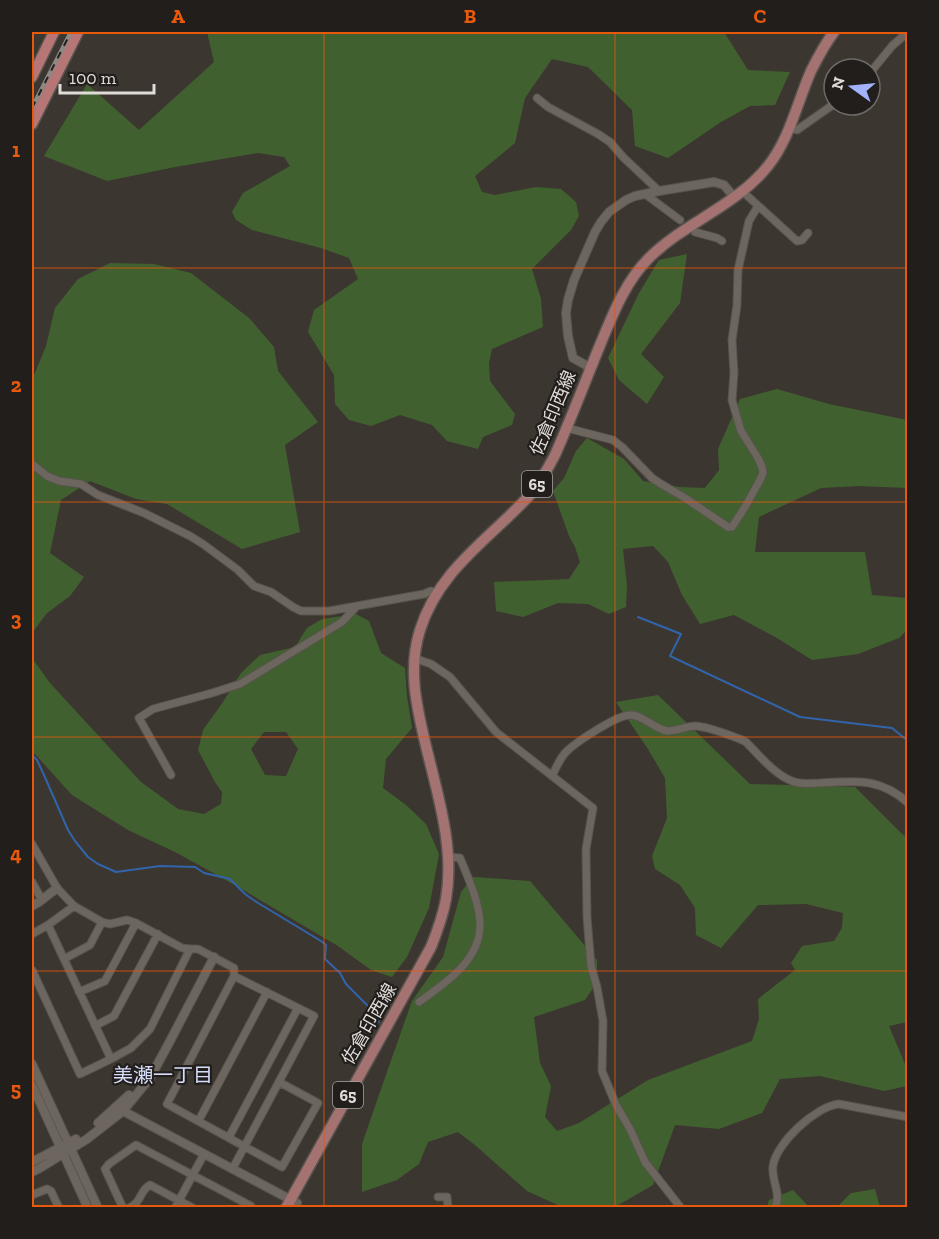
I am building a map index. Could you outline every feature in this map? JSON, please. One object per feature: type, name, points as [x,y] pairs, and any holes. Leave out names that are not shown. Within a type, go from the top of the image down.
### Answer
[{"type":"highway","points":[[32,77],[54,32]]},
{"type":"highway","points":[[32,124],[78,32]]},
{"type":"main road","name":"佐倉印西線","points":[[292,1204],[360,1087],[406,998],[431,947],[446,899],[448,857],[445,827],[415,699],[413,677],[419,631],[427,609],[447,578],[466,556],[529,495],[545,474],[567,428],[616,308],[639,268],[662,246],[738,194],[767,167],[790,128],[811,72],[823,47],[834,32]]},
{"type":"street","points":[[882,58],[908,32]]},
{"type":"street","points":[[537,98],[548,107],[610,142],[636,171],[659,190]]},
{"type":"street","points":[[790,128],[797,130],[822,112]]},
{"type":"street","points":[[591,368],[578,362],[570,352],[566,313],[574,280],[595,232],[617,205],[659,190],[714,182],[724,185],[758,206],[797,241],[802,240],[808,233]]},
{"type":"street","points":[[645,194],[680,220]]},
{"type":"street","points":[[567,428],[613,440],[660,484],[692,502],[728,527],[732,527],[763,473],[758,458],[741,431],[732,400],[734,373],[732,340],[738,270],[749,221],[758,206]]},
{"type":"street","points":[[694,232],[722,241]]},
{"type":"street","points":[[32,464],[59,481],[81,484],[98,495],[144,513],[190,536],[238,570],[254,586],[271,592],[301,611],[329,611],[431,591],[436,593]]},
{"type":"street","points":[[171,775],[139,718],[153,710],[240,684],[342,622],[356,607]]},
{"type":"street","points":[[414,658],[431,664],[450,677],[496,732],[593,808],[586,849],[587,916],[591,966],[603,1021],[602,1071],[616,1105],[645,1162],[681,1208]]},
{"type":"street","points":[[552,776],[565,753],[612,721],[629,715],[664,730],[678,730],[693,726],[740,739],[777,772],[793,782],[871,783],[885,787],[908,803]]},
{"type":"street","points":[[32,844],[57,888],[74,906],[102,922],[110,924],[128,920],[136,923],[182,948],[198,949],[234,968],[234,976],[167,1104],[282,1167],[318,1103],[279,1082]]},
{"type":"street","points":[[420,1002],[466,962],[477,944],[479,935],[477,906],[460,858],[448,857]]},
{"type":"street","points":[[32,882],[42,900]]},
{"type":"street","points":[[32,906],[57,888]]},
{"type":"street","points":[[32,934],[74,906]]},
{"type":"street","points":[[64,959],[90,945],[102,922]]},
{"type":"street","points":[[79,992],[105,981],[136,923]]},
{"type":"street","points":[[48,925],[111,1059]]},
{"type":"street","points":[[95,1026],[114,1016],[158,934]]},
{"type":"street","points":[[32,970],[80,1074],[131,1048],[150,1029],[190,950]]},
{"type":"street","points":[[32,1162],[87,1139],[123,1111],[150,1078],[214,957]]},
{"type":"street","points":[[233,1168],[314,1016],[234,976]]},
{"type":"street","points":[[199,1120],[267,992]]},
{"type":"street","points":[[229,1137],[298,1008]]},
{"type":"street","points":[[32,1064],[88,1208]]},
{"type":"street","points":[[32,1172],[84,1135],[123,1101],[155,1066]]},
{"type":"street","points":[[32,1089],[98,1208]]},
{"type":"street","points":[[775,1208],[778,1201],[773,1174],[775,1158],[802,1123],[826,1107],[839,1104],[908,1117]]},
{"type":"street","points":[[123,1111],[233,1168],[292,1204]]},
{"type":"street","points":[[123,1208],[105,1169],[136,1145],[251,1206],[250,1208]]},
{"type":"street","points":[[175,1208],[204,1154]]},
{"type":"street","points":[[129,1208],[137,1204],[146,1186],[150,1185],[193,1208]]},
{"type":"street","points":[[32,1195],[47,1189],[51,1191],[59,1208]]},
{"type":"street","points":[[438,1197],[447,1197],[448,1208]]},
{"type":"green space","points":[[207,32],[724,32],[748,70],[790,72],[775,105],[750,106],[721,122],[668,158],[635,146],[632,110],[588,67],[552,59],[525,98],[515,143],[475,176],[482,192],[495,195],[536,187],[561,189],[576,202],[579,216],[571,230],[532,269],[541,299],[543,327],[492,349],[489,363],[490,381],[515,414],[512,425],[483,437],[478,449],[447,441],[432,425],[400,415],[371,426],[349,420],[335,404],[334,375],[308,332],[314,310],[358,279],[349,258],[321,248],[252,230],[236,220],[232,212],[243,193],[290,166],[284,157],[258,153],[107,181],[44,156],[87,84],[139,130],[214,62]]},
{"type":"green space","points":[[687,254],[680,303],[641,354],[664,377],[647,404],[619,380],[608,358],[639,293],[659,260]]},
{"type":"green space","points":[[110,263],[154,264],[191,273],[249,318],[274,347],[278,371],[318,422],[285,445],[300,532],[242,549],[167,504],[136,499],[90,481],[61,500],[50,553],[84,577],[70,596],[47,613],[32,633],[32,380],[46,346],[55,308],[78,279]]},
{"type":"green space","points":[[777,389],[829,404],[907,420],[907,488],[859,486],[821,488],[759,517],[755,552],[865,552],[872,595],[907,598],[907,630],[899,638],[858,654],[812,660],[734,615],[700,624],[682,595],[668,562],[653,546],[623,549],[627,586],[626,607],[609,614],[588,604],[558,603],[523,617],[496,611],[494,582],[569,579],[580,562],[553,491],[564,478],[576,451],[587,438],[624,459],[643,481],[679,487],[705,488],[719,470],[718,449],[740,399]]},
{"type":"green space","points":[[356,614],[369,621],[381,653],[405,668],[412,728],[386,759],[383,788],[426,824],[439,854],[429,908],[407,957],[392,977],[371,970],[338,946],[233,884],[177,853],[128,830],[72,795],[32,749],[32,658],[50,683],[141,782],[178,809],[204,814],[221,804],[222,792],[198,750],[203,730],[241,673],[260,655],[295,647],[307,628],[322,619]],"holes":[[[264,732],[286,732],[298,749],[286,776],[265,775],[251,749]]]},
{"type":"green space","points":[[658,695],[750,784],[855,787],[907,837],[907,1022],[889,1026],[907,1069],[907,1086],[884,1091],[820,1076],[780,1079],[762,1113],[719,1129],[675,1125],[653,1185],[615,1207],[562,1207],[527,1191],[458,1132],[428,1142],[419,1164],[397,1180],[362,1192],[362,1144],[388,1069],[412,1001],[443,957],[461,892],[473,877],[530,881],[597,960],[597,982],[585,1000],[534,1017],[540,1063],[551,1086],[545,1117],[557,1131],[579,1123],[648,1080],[752,1041],[759,1019],[758,999],[795,970],[791,963],[802,946],[834,941],[842,928],[843,913],[806,904],[758,905],[721,948],[696,935],[695,908],[680,885],[655,869],[652,856],[667,818],[665,778],[616,702]]},
{"type":"green space","points":[[875,1189],[880,1207],[837,1207],[851,1193]]},
{"type":"green space","points":[[793,1190],[809,1207],[767,1208],[769,1200]]},
{"type":"waterway","points":[[638,617],[681,634],[670,656],[800,717],[892,728],[908,741]]},
{"type":"waterway","points":[[32,755],[37,760],[68,830],[88,857],[116,872],[160,866],[195,867],[204,873],[230,879],[258,903],[326,945],[325,959],[340,973],[346,984],[367,1005],[379,1022]]},
{"type":"railway","points":[[32,108],[71,32]]},
{"type":"district","name":"美瀬一丁目","points":[[163,1075]]}]
